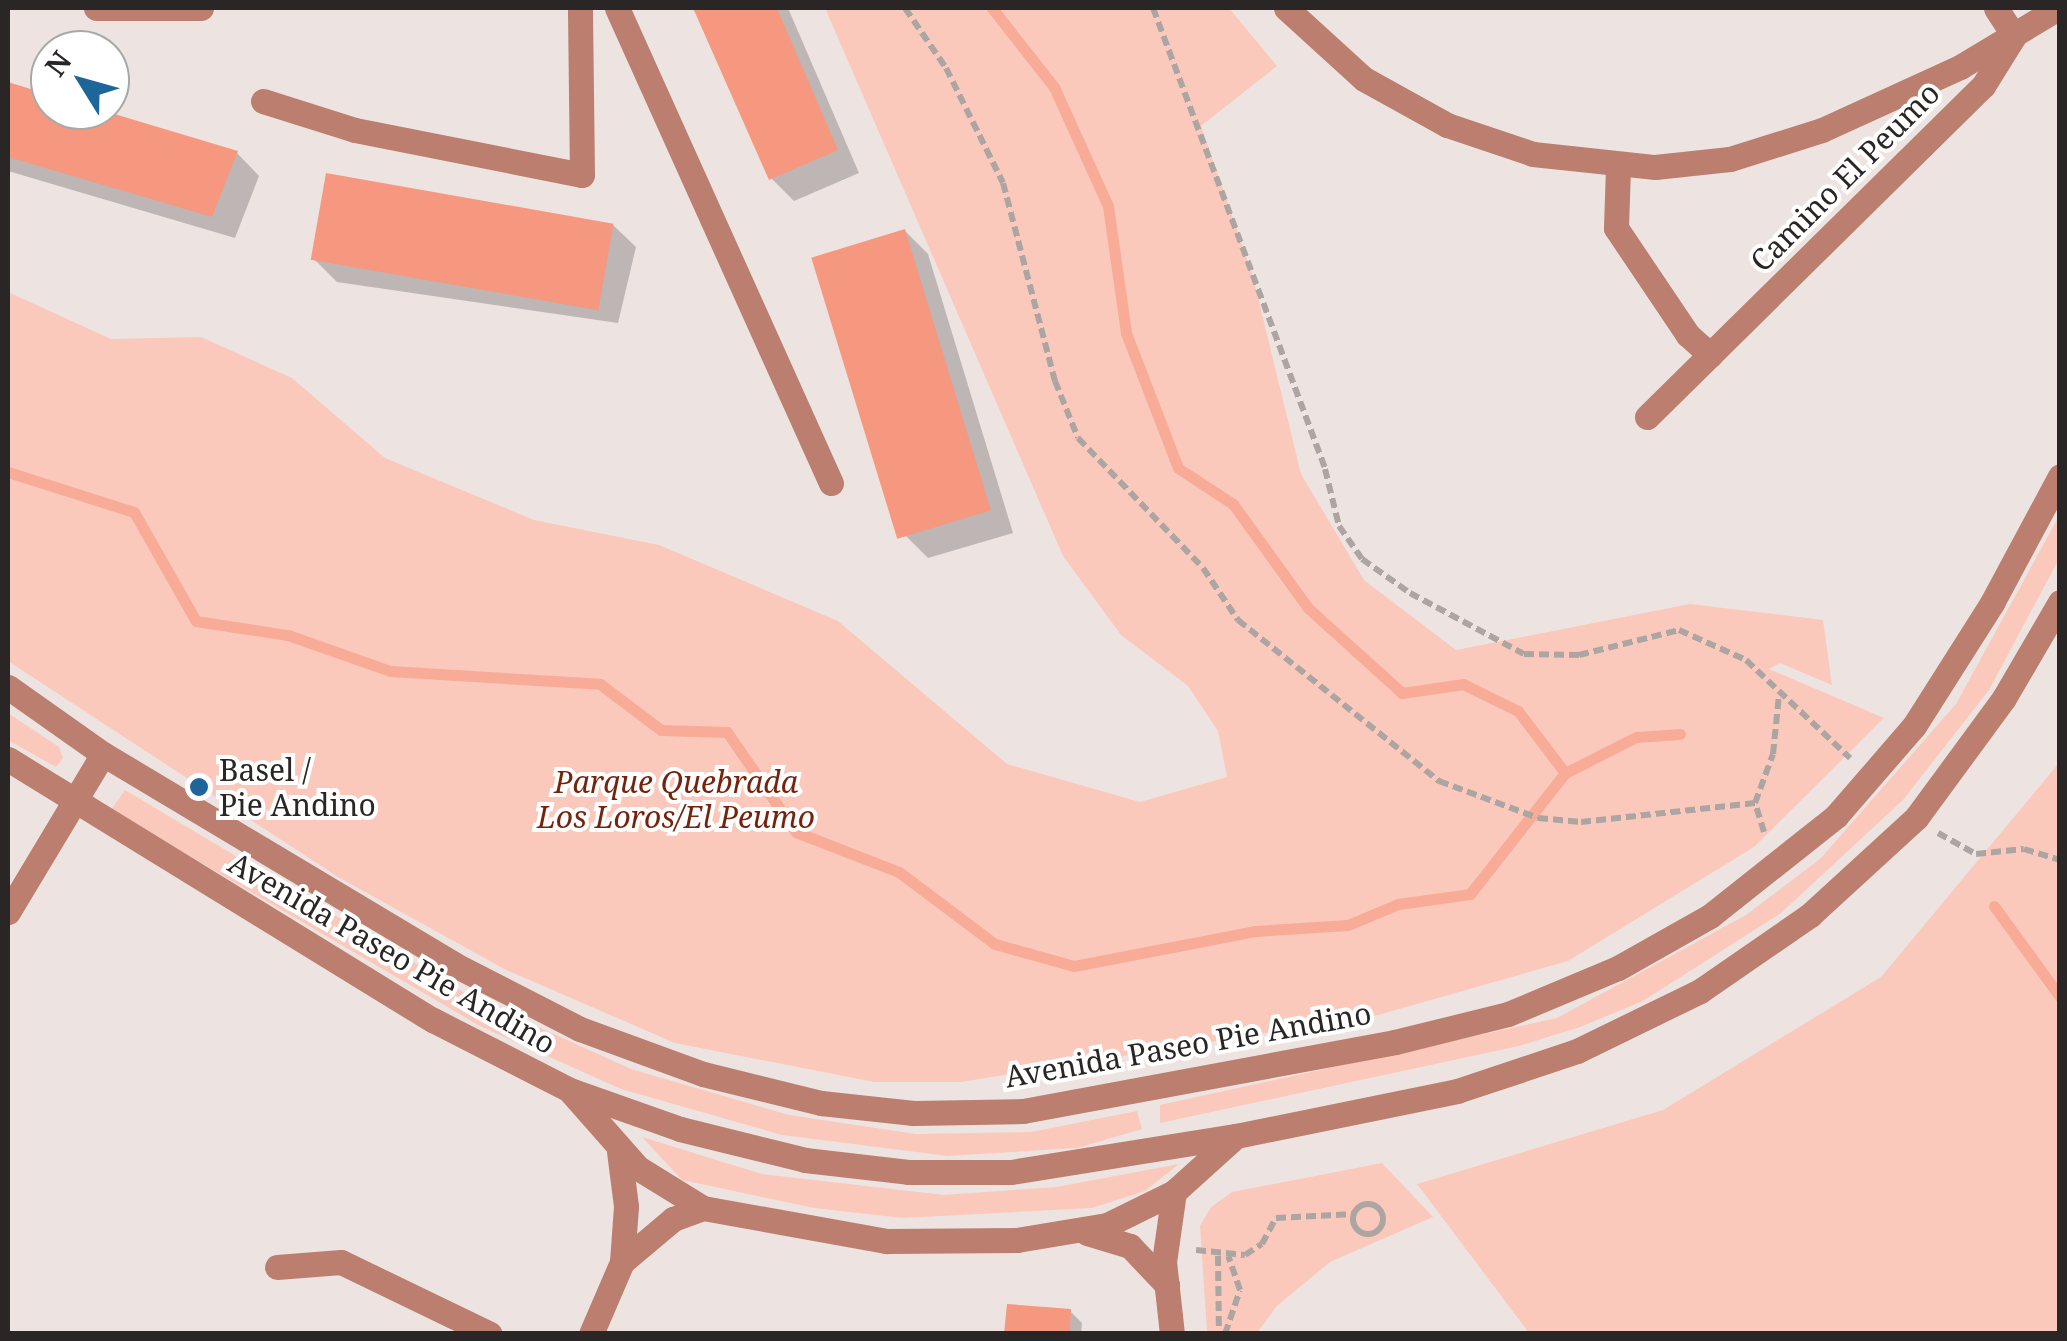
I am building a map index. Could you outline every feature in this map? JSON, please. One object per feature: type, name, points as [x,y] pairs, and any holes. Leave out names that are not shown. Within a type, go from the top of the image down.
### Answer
[{"type":"street","points":[[96,8],[202,8]]},
{"type":"street","points":[[263,101],[356,130],[582,175],[580,8]]},
{"type":"street","points":[[617,8],[830,483]]},
{"type":"street","name":"Camino El Peumo","points":[[1286,8],[1364,79],[1447,125],[1532,154],[1618,167],[1693,164],[1777,147],[1904,94],[2058,8]]},
{"type":"street","points":[[1996,8],[2014,36]]},
{"type":"street","name":"Camino El Peumo","points":[[1647,417],[1983,86],[2014,36]]},
{"type":"street","points":[[1618,167],[1616,228],[1688,335],[1710,355]]},
{"type":"street","name":"Avenida Paseo Pie Andino","points":[[8,687],[103,754],[455,965],[645,1055],[762,1090],[867,1110],[960,1114],[1070,1105],[1508,1014],[1618,968],[1710,916],[1836,816],[1914,726],[1992,603],[2060,476]]},
{"type":"street","name":"Avenida Paseo Pie Andino","points":[[8,759],[72,804],[477,1046],[570,1090],[742,1146],[908,1172],[1062,1166],[1236,1136],[1457,1090],[1640,1024],[1810,916],[1916,818],[2004,698],[2060,602]]},
{"type":"street","points":[[8,912],[103,754]]},
{"type":"street","points":[[570,1090],[619,1151],[658,1184],[703,1208],[887,1240],[1082,1233],[1130,1246],[1167,1285]]},
{"type":"street","points":[[1082,1233],[1174,1192],[1236,1136]]},
{"type":"street","points":[[592,1334],[622,1262],[626,1206],[619,1151]]},
{"type":"street","points":[[1172,1334],[1165,1240],[1174,1192]]},
{"type":"street","points":[[622,1262],[673,1219],[703,1208]]},
{"type":"street","points":[[277,1267],[341,1262],[490,1334]]},
{"type":"path","points":[[906,8],[946,68],[1003,184],[1056,380],[1078,438],[1203,568],[1238,620],[1439,781],[1538,818],[1581,822],[1755,803]]},
{"type":"path","points":[[1154,8],[1325,469],[1338,526],[1362,560],[1524,654],[1578,655],[1679,630],[1746,660],[1846,754]]},
{"type":"path","points":[[1764,832],[1755,803],[1772,754],[1779,694]]},
{"type":"path","points":[[1916,818],[1976,854],[2024,849],[2060,860]]},
{"type":"path","points":[[1195,1250],[1228,1256],[1262,1244],[1276,1218],[1354,1214],[1370,1204],[1382,1222],[1364,1233],[1354,1214]]},
{"type":"path","points":[[1218,1256],[1222,1334]]},
{"type":"path","points":[[1222,1334],[1240,1290],[1228,1256]]},
{"type":"green space","name":"Parque Quebrada Los Loros/El Peumo","points":[[825,8],[1229,8],[1277,66],[1201,126],[1252,273],[1301,474],[1364,580],[1456,650],[1690,604],[1823,620],[1832,685],[1780,663],[1769,669],[1884,718],[1754,847],[1568,961],[1378,1015],[961,1082],[874,1082],[675,1043],[506,970],[338,877],[8,661],[8,292],[111,339],[201,337],[292,378],[385,458],[534,520],[659,545],[838,621],[1007,764],[1140,802],[1227,777],[1218,731],[1188,686],[1121,635],[1063,556]]},
{"type":"green space","points":[[2059,516],[2059,559],[1989,690],[1903,800],[1781,913],[1643,1001],[1580,1027],[1519,1046],[1160,1123],[1160,1105],[1557,1018],[1746,915],[1820,859],[1956,704]]},
{"type":"green space","points":[[8,713],[59,747],[63,758],[56,767],[8,740]]},
{"type":"green space","points":[[2059,763],[2059,1333],[1529,1333],[1417,1184],[1663,1110],[1881,977]]},
{"type":"green space","points":[[125,790],[470,996],[631,1069],[789,1115],[916,1134],[1031,1132],[1137,1111],[1142,1129],[1077,1148],[948,1156],[782,1135],[621,1089],[480,1026],[111,810]]},
{"type":"green space","points":[[642,1137],[762,1174],[944,1195],[1056,1187],[1179,1164],[1145,1191],[1092,1208],[902,1218],[814,1208],[682,1180]]},
{"type":"green space","points":[[1382,1163],[1433,1217],[1330,1262],[1277,1306],[1257,1333],[1207,1333],[1200,1226],[1211,1207],[1232,1192]]},
{"type":"building","points":[[693,8],[777,8],[838,150],[769,180]]},
{"type":"building","points":[[8,82],[30,89],[30,130],[130,130],[130,119],[238,151],[212,217],[8,157]]},
{"type":"building","points":[[326,173],[614,224],[598,310],[311,260]]},
{"type":"building","points":[[905,229],[991,510],[897,539],[811,258]]},
{"type":"building","points":[[1007,1304],[1071,1309],[1070,1334],[1004,1334]]},
{"type":"waterway","points":[[992,8],[1054,87],[1108,206],[1126,333],[1178,468],[1233,504],[1308,608],[1402,693],[1463,684],[1518,711],[1565,773]]},
{"type":"waterway","points":[[8,472],[134,512],[196,621],[288,635],[390,671],[600,684],[661,730],[727,732],[796,832],[899,872],[995,944],[1074,966],[1255,931],[1348,925],[1398,904],[1470,894],[1565,773],[1636,737],[1680,734]]},
{"type":"waterway","points":[[1994,906],[2060,997]]},
{"type":"place","name":"Basel / Pie Andino","points":[[199,787]]}]
